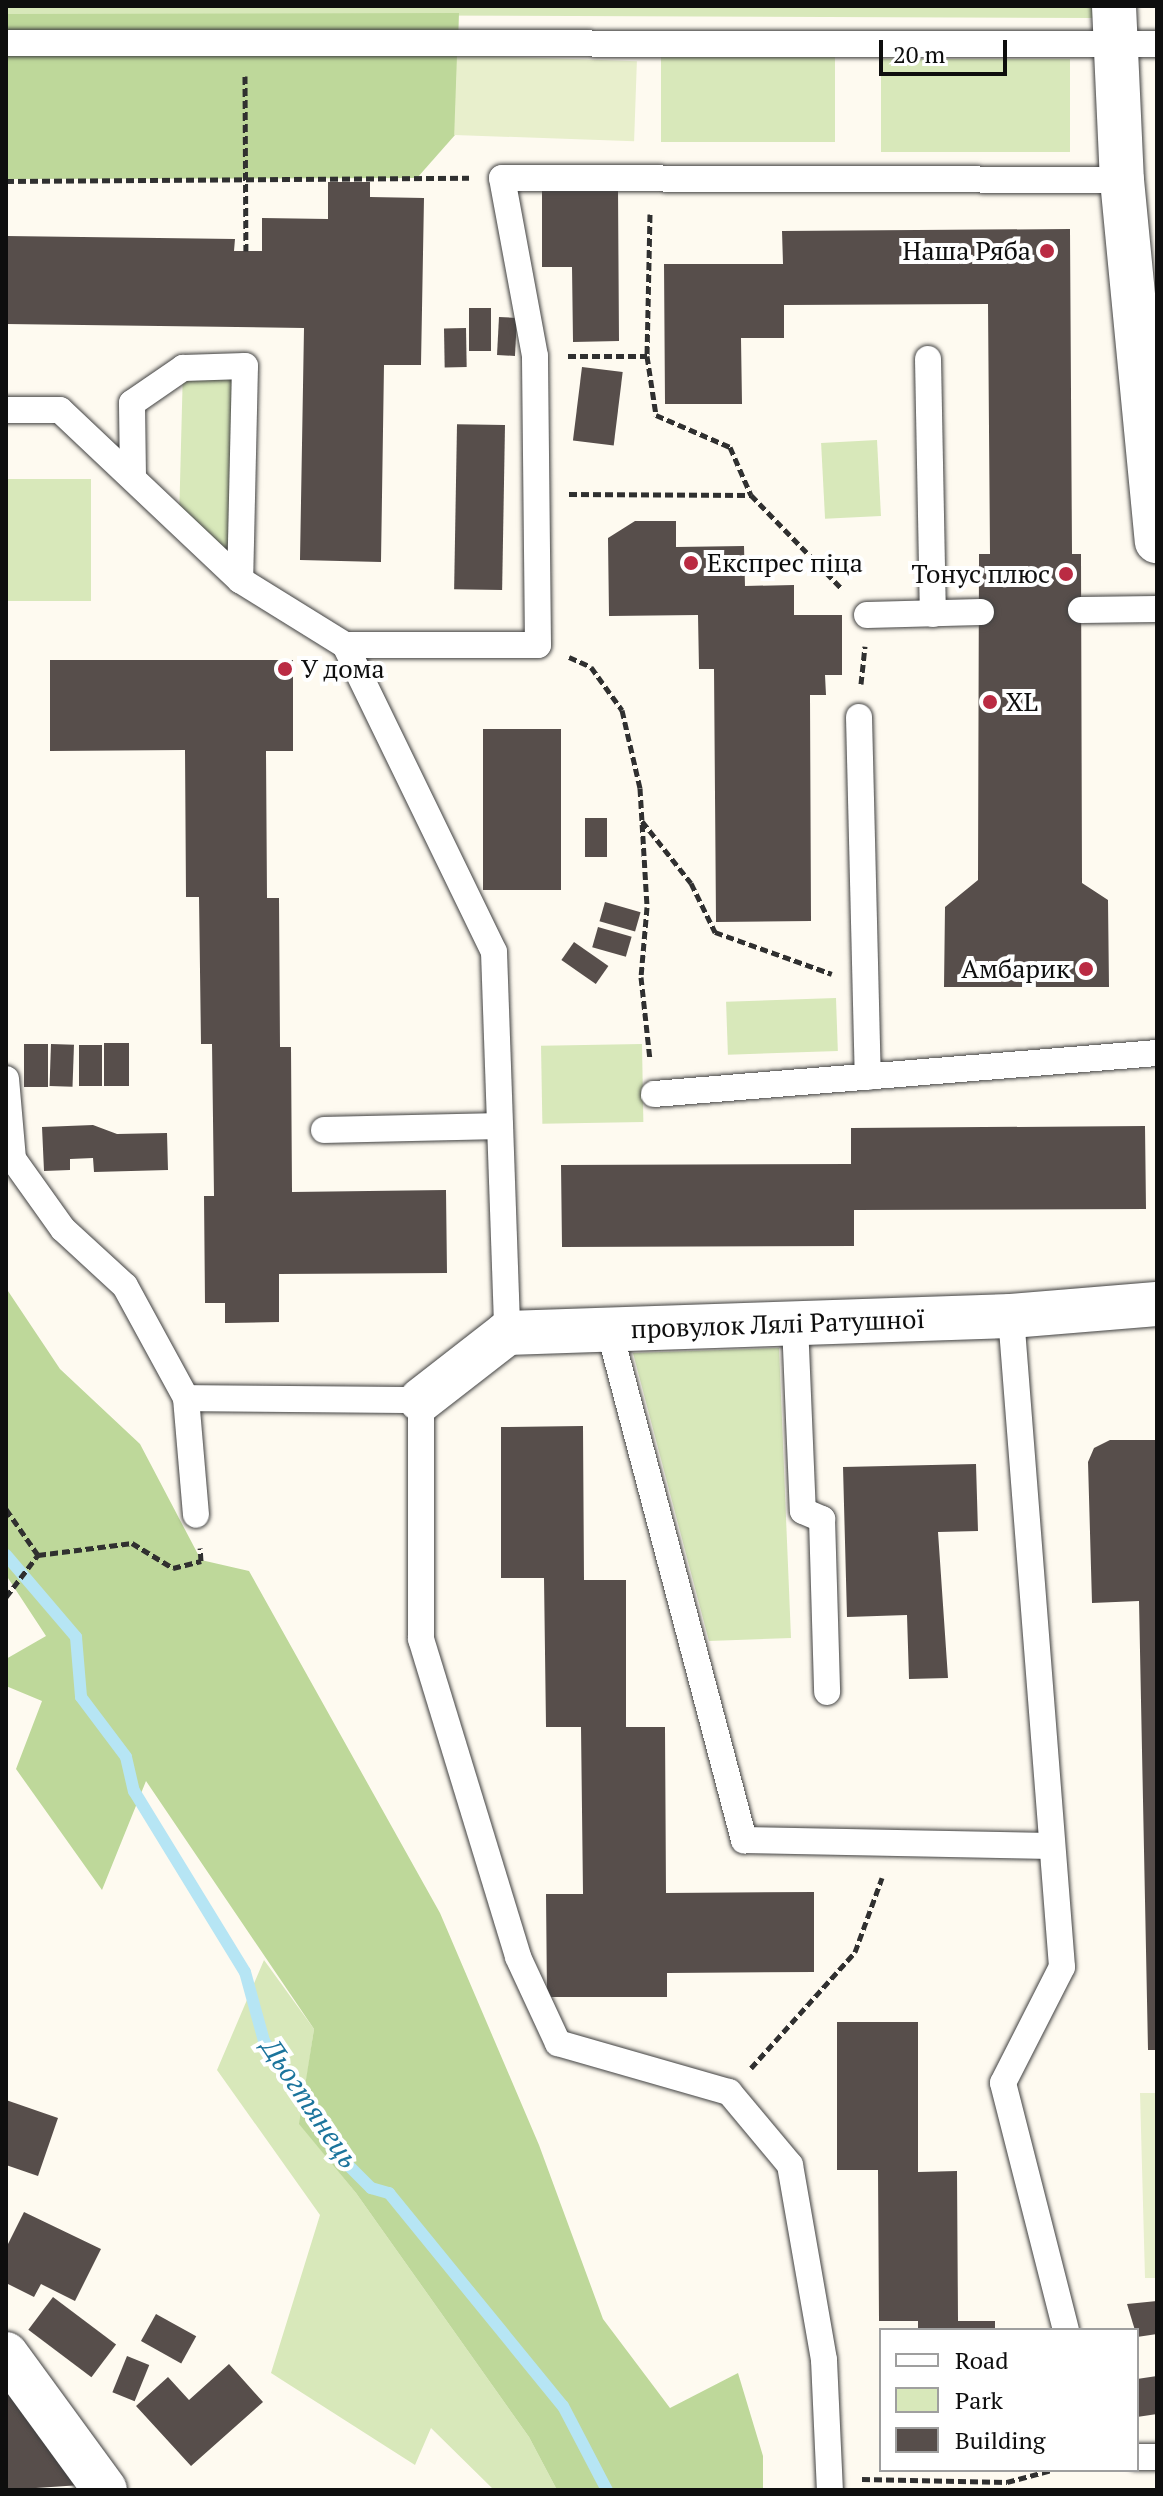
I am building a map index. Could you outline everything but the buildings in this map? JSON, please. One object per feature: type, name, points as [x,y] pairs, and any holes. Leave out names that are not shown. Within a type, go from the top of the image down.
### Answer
[{"type":"street","points":[[1128,31],[1122,180],[1153,456],[1157,541]]},
{"type":"street","name":"провулок Лялі Ратушної","points":[[507,1333],[1011,1316],[1157,1304]]},
{"type":"street","points":[[421,1400],[507,1333]]},
{"type":"street","points":[[6,2354],[105,2490]]},
{"type":"lane","points":[[6,43],[1128,31]]},
{"type":"lane","points":[[6,410],[60,410],[240,580],[345,645],[538,645],[535,356],[502,178],[1122,180]]},
{"type":"lane","points":[[928,359],[933,614]]},
{"type":"lane","points":[[133,477],[132,403],[183,368],[245,366],[240,580]]},
{"type":"lane","points":[[1081,610],[1157,609]]},
{"type":"lane","points":[[867,615],[981,612]]},
{"type":"lane","points":[[345,645],[489,937],[496,970],[507,1333]]},
{"type":"lane","points":[[859,717],[868,1077]]},
{"type":"lane","points":[[654,1094],[1157,1053]]},
{"type":"lane","points":[[6,1079],[13,1159],[63,1229],[125,1286],[186,1398],[196,1515]]},
{"type":"lane","points":[[324,1130],[500,1126]]},
{"type":"lane","points":[[1011,1316],[1062,1967],[1003,2083],[1065,2328]]},
{"type":"lane","points":[[795,1324],[803,1511],[822,1519],[827,1692]]},
{"type":"lane","points":[[609,1329],[744,1840],[1051,1846]]},
{"type":"lane","points":[[186,1398],[421,1400],[421,1639],[518,1957],[558,2043],[729,2092],[790,2165],[824,2360],[830,2484]]},
{"type":"path","points":[[245,41],[243,177],[246,251]]},
{"type":"path","points":[[6,181],[243,177],[502,178]]},
{"type":"path","points":[[651,178],[647,356],[656,415],[730,447],[751,495],[867,615],[859,717]]},
{"type":"path","points":[[535,356],[647,356]]},
{"type":"path","points":[[536,494],[751,495]]},
{"type":"path","points":[[538,645],[591,667],[622,710],[642,820],[647,907],[641,977],[654,1094]]},
{"type":"path","points":[[642,820],[691,883],[715,932],[866,986]]},
{"type":"path","points":[[6,1509],[38,1555]]},
{"type":"path","points":[[6,1597],[29,1560],[38,1555],[132,1543],[173,1568],[201,1561],[196,1515]]},
{"type":"path","points":[[729,2092],[855,1952],[895,1843]]},
{"type":"path","points":[[830,2484],[1007,2482],[1044,2472]]},
{"type":"green space","points":[[6,6],[1096,6],[1095,18],[6,14]]},
{"type":"green space","points":[[459,13],[455,135],[417,178],[6,179],[6,14]]},
{"type":"green space","points":[[457,55],[637,61],[634,141],[454,135]]},
{"type":"green space","points":[[661,56],[835,56],[835,142],[661,142]]},
{"type":"green space","points":[[881,59],[1070,59],[1070,152],[881,152]]},
{"type":"green space","points":[[245,366],[240,580],[179,522],[183,368]]},
{"type":"green space","points":[[877,440],[881,516],[825,519],[821,443]]},
{"type":"green space","points":[[6,479],[91,479],[91,601],[6,601]]},
{"type":"green space","points":[[836,998],[838,1051],[728,1055],[726,1002]]},
{"type":"green space","points":[[642,1044],[643,1122],[542,1124],[541,1046]]},
{"type":"green space","points":[[6,1288],[60,1369],[140,1444],[201,1560],[249,1571],[440,1913],[539,2145],[603,2319],[670,2408],[738,2373],[763,2456],[763,2490],[557,2490],[529,2437],[356,2193],[299,2124],[314,2029],[146,1781],[102,1890],[16,1769],[42,1701],[6,1686],[6,1659],[46,1636],[6,1575]]},
{"type":"green space","points":[[779,1348],[791,1638],[709,1641],[633,1353]]},
{"type":"green space","points":[[264,1960],[314,2029],[300,2124],[356,2193],[529,2437],[557,2490],[494,2490],[431,2428],[415,2465],[271,2373],[320,2215],[217,2070]]},
{"type":"green space","points":[[1140,2093],[1157,2093],[1157,2278],[1145,2278]]},
{"type":"waterway","name":"Дьогтянець","points":[[6,1555],[76,1637],[81,1697],[126,1757],[134,1791],[245,1972],[264,2041],[343,2160],[371,2188],[389,2193],[563,2406],[607,2490]]},
{"type":"place","name":"Наша Ряба","points":[[1047,251]]},
{"type":"place","name":"Експрес піца","points":[[691,563]]},
{"type":"place","name":"Тонус плюс","points":[[1066,574]]},
{"type":"place","name":"У дома","points":[[285,669]]},
{"type":"place","name":"XL","points":[[990,702]]},
{"type":"place","name":"Амбарик","points":[[1086,969]]}]
